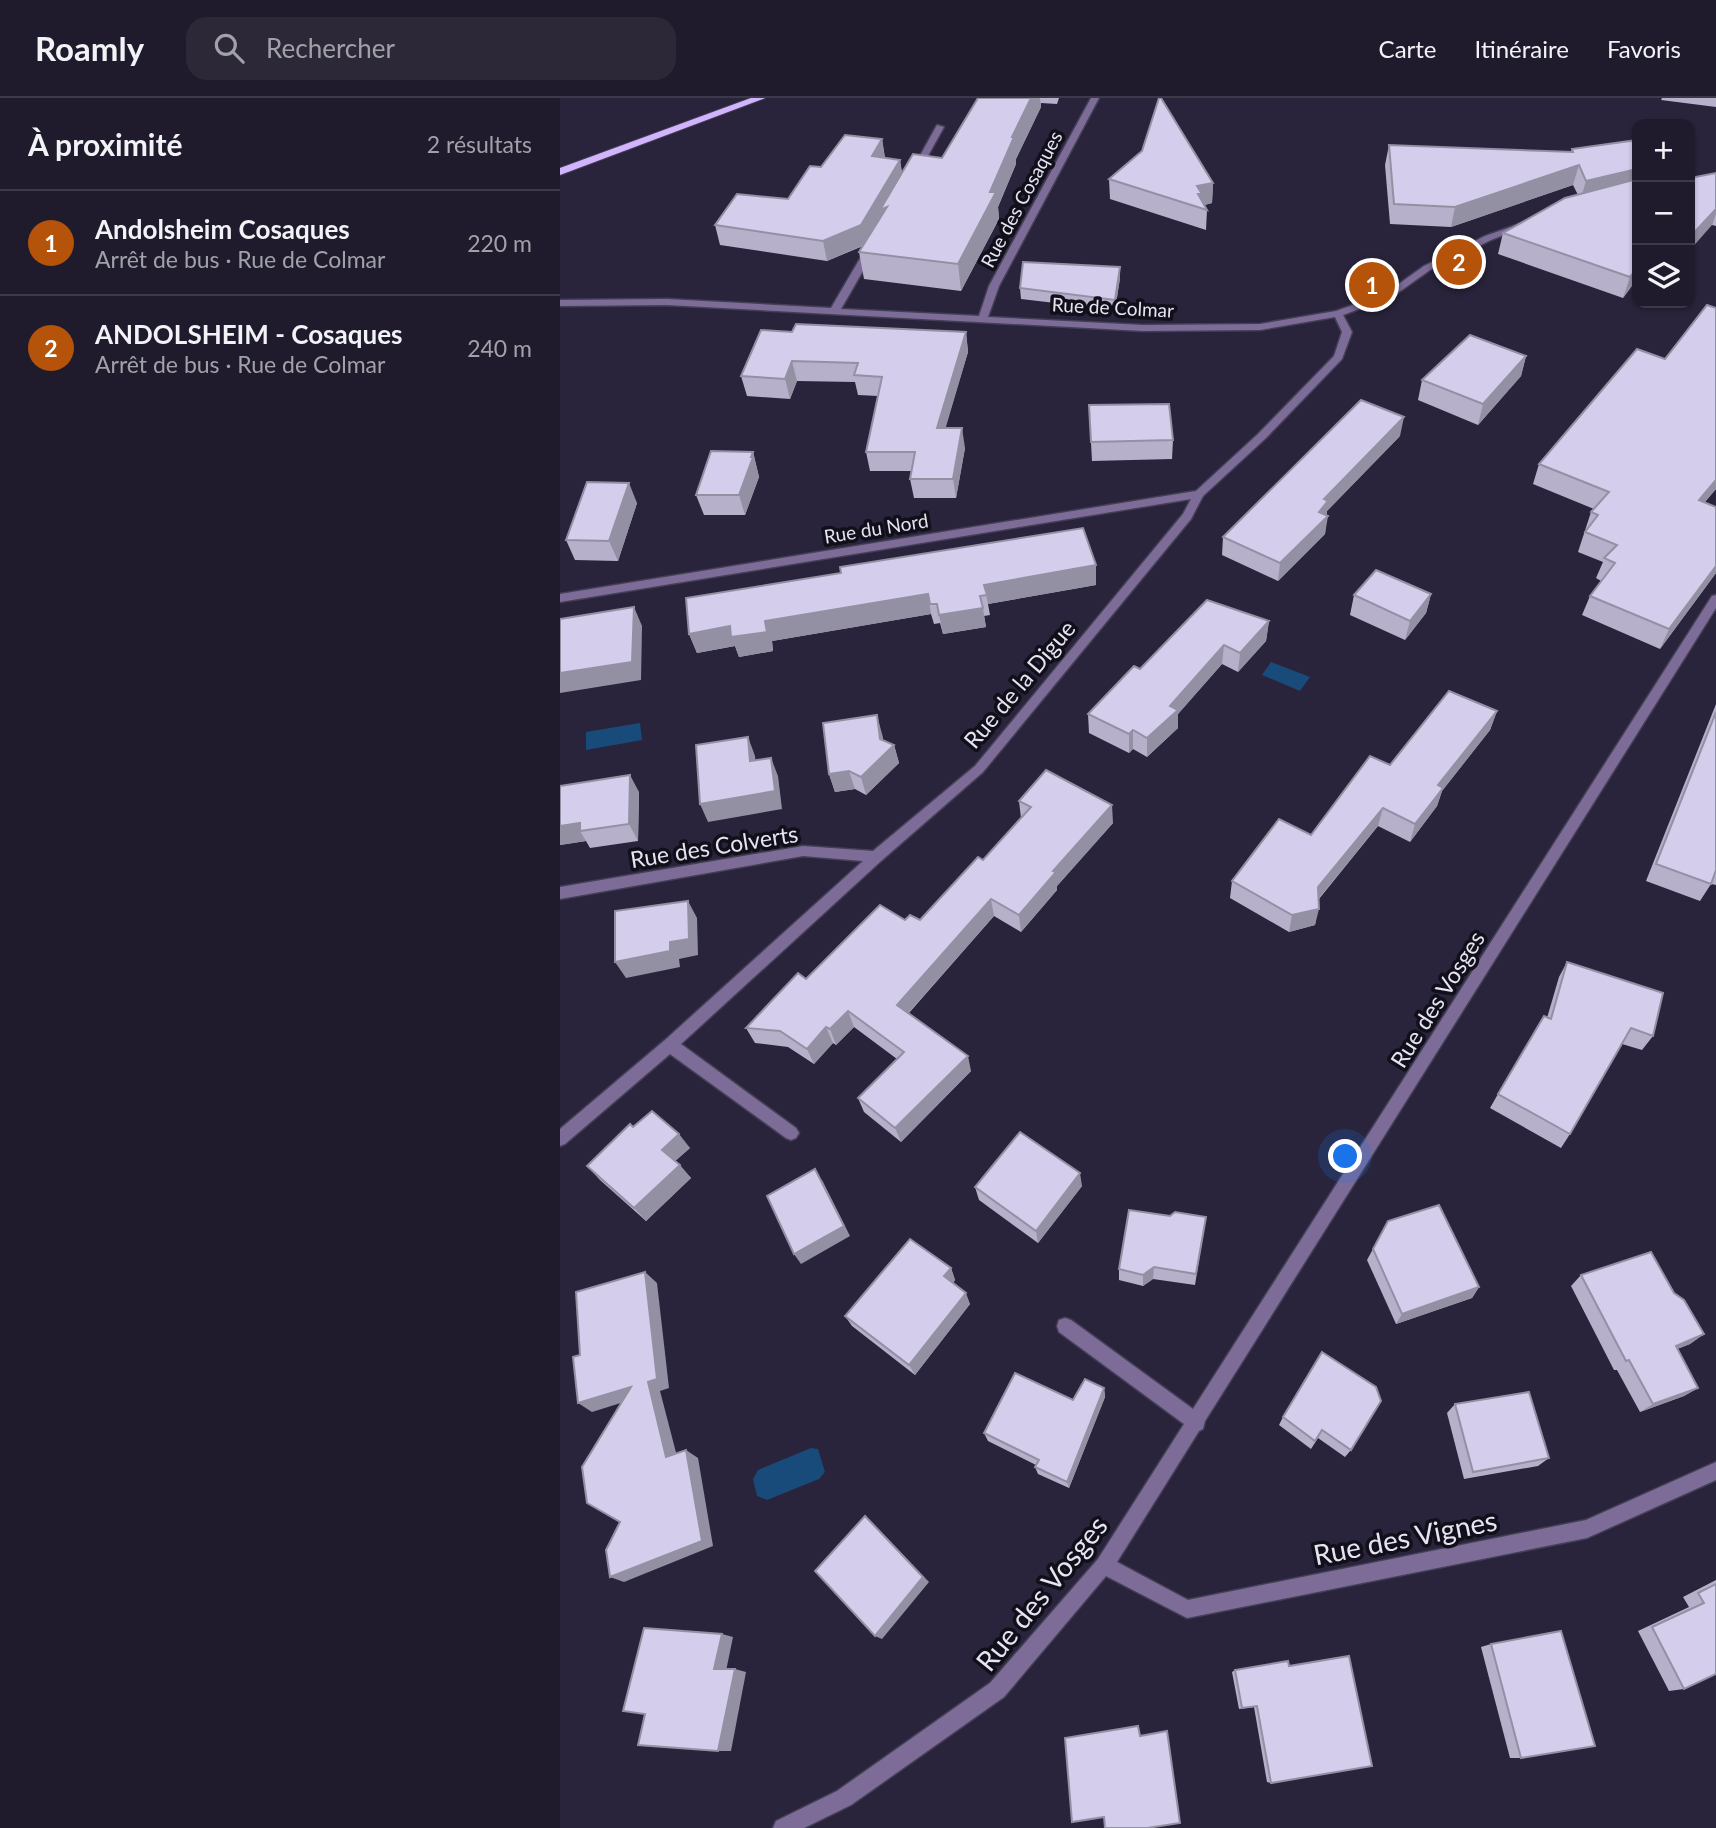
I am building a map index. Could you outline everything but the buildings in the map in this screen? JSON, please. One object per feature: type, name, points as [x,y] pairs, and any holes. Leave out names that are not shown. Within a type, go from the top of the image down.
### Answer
[{"type":"main road","points":[[560,172],[760,98]]},
{"type":"street","name":"Rue des Cosaques","points":[[983,318],[994,286],[1095,98]]},
{"type":"street","points":[[907,184],[940,127]]},
{"type":"street","name":"Rue de Colmar","points":[[560,303],[667,302],[1143,328],[1247,327],[1338,314],[1389,295],[1427,268],[1488,238],[1534,222]]},
{"type":"street","points":[[835,310],[875,241]]},
{"type":"street","name":"Rue de la Digue","points":[[560,1139],[670,1045],[876,857],[978,769],[1187,516],[1199,494],[1262,436],[1339,356],[1347,332],[1338,314]]},
{"type":"street","name":"Rue du Nord","points":[[560,598],[1199,494]]},
{"type":"street","name":"Rue des Vosges","points":[[783,1828],[844,1798],[997,1690],[1104,1565],[1197,1423],[1716,599]]},
{"type":"street","name":"Rue des Colverts","points":[[560,893],[803,851],[876,857]]},
{"type":"street","points":[[670,1045],[791,1133]]},
{"type":"street","points":[[1065,1326],[1197,1423]]},
{"type":"street","name":"Rue des Vignes","points":[[1104,1565],[1187,1609],[1587,1529],[1716,1471]]},
{"type":"water","points":[[1271,662],[1310,677],[1300,691],[1262,675]]},
{"type":"water","points":[[640,723],[642,740],[586,750],[586,732]]},
{"type":"water","points":[[811,1448],[818,1449],[825,1472],[819,1479],[767,1500],[757,1496],[753,1479],[758,1470]]},
{"type":"place","name":"ANDOLSHEIM - Cosaques","points":[[1459,262]]},
{"type":"place","name":"Andolsheim Cosaques","points":[[1372,285]]}]
